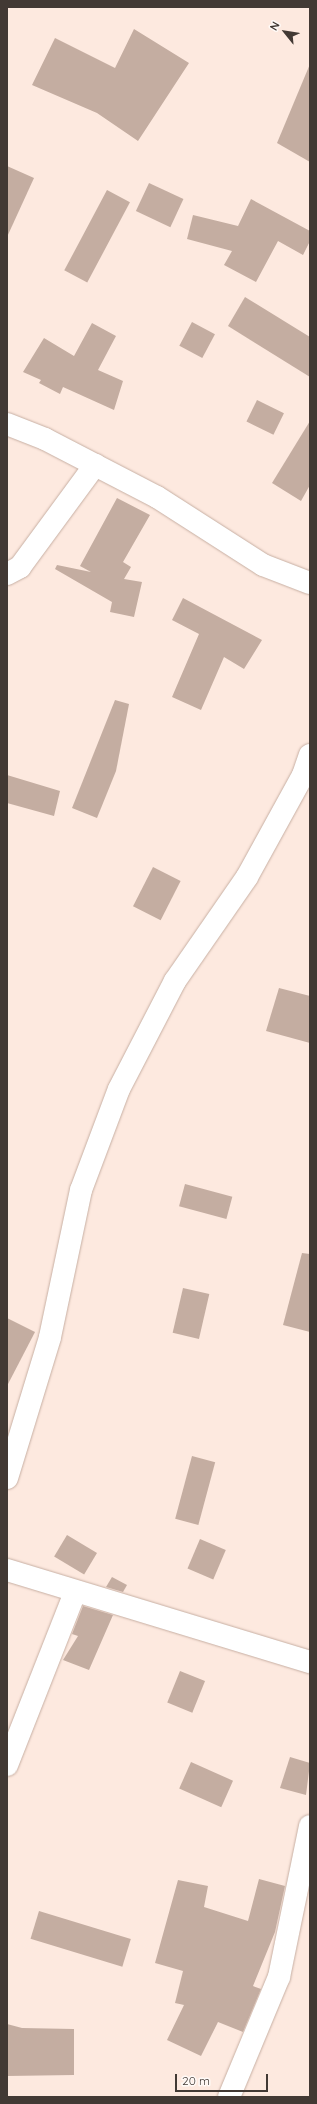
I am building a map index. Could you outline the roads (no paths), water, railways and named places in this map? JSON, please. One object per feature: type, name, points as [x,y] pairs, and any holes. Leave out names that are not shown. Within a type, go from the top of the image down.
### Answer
[{"type":"street","points":[[7,424],[95,465],[157,497],[263,565],[310,583]]},
{"type":"street","points":[[7,574],[20,567],[95,465]]},
{"type":"street","points":[[7,1478],[50,1337],[81,1190],[119,1089],[175,981],[248,877],[303,775],[310,755]]},
{"type":"street","points":[[7,1570],[75,1592],[310,1662]]},
{"type":"street","points":[[7,1765],[75,1592]]},
{"type":"street","points":[[229,2097],[279,1977],[310,1826]]}]
